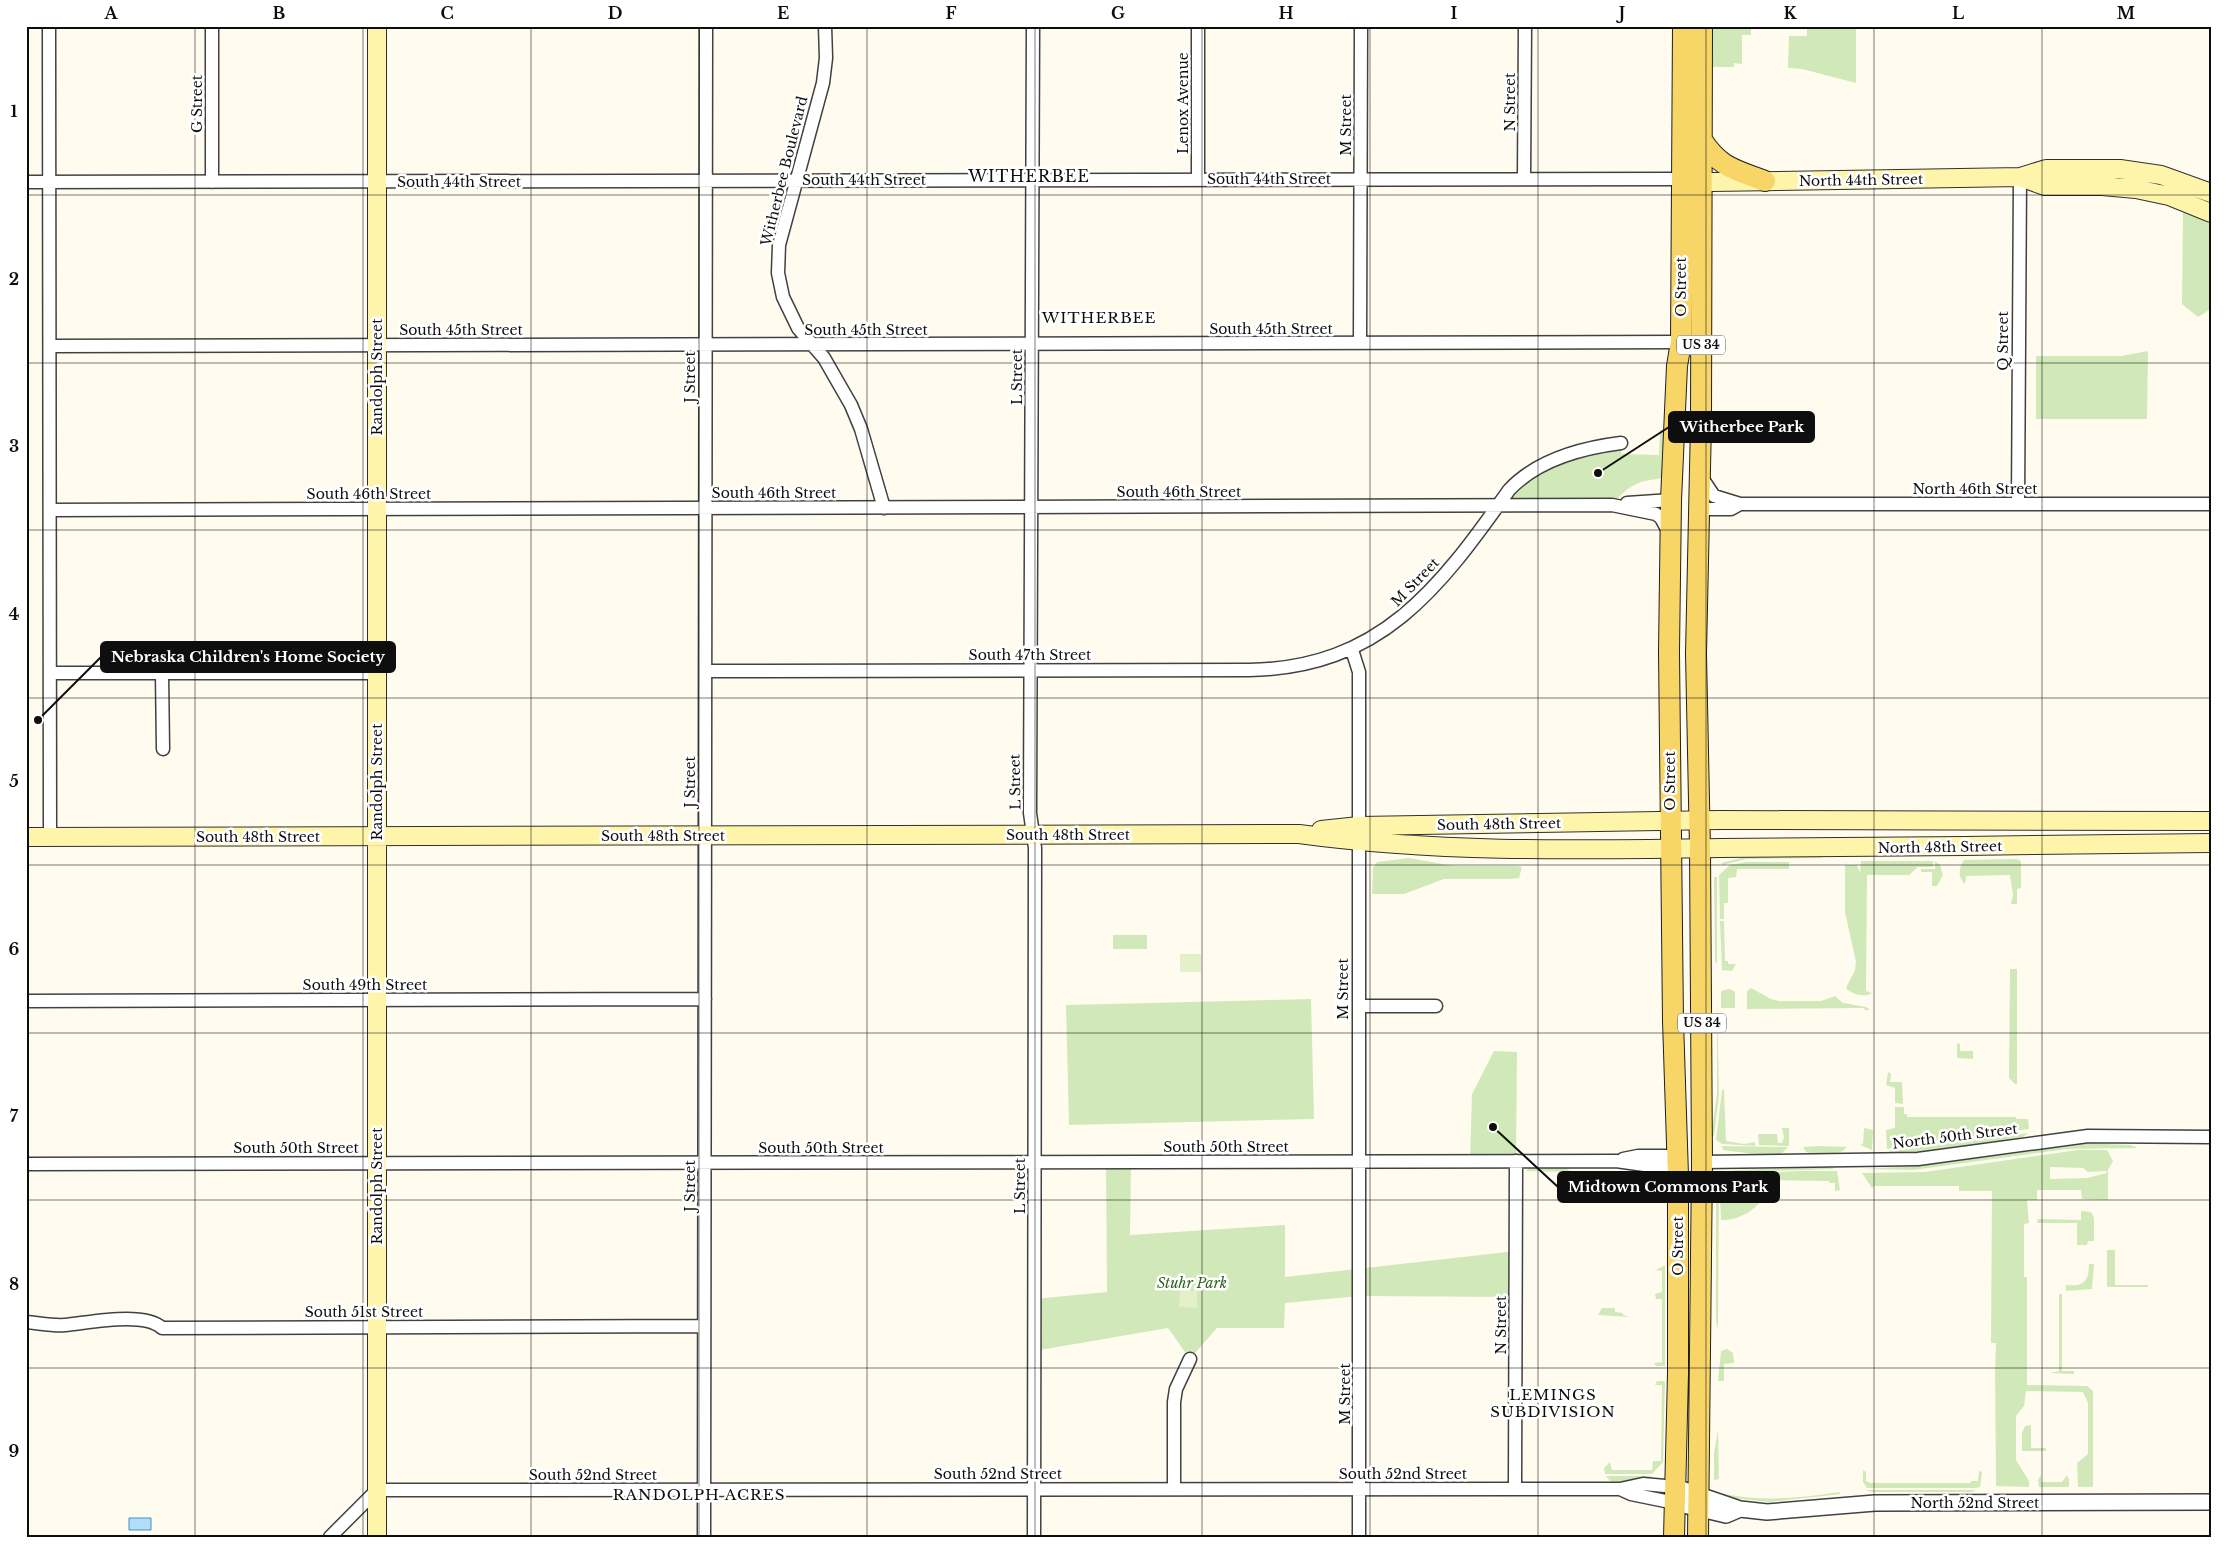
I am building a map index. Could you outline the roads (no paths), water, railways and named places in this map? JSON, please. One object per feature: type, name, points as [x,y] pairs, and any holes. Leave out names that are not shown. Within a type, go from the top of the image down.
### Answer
[{"type":"main road","name":"Randolph Street","points":[[377,26],[377,1537]]},
{"type":"main road","name":"O Street","points":[[1674,1537],[1678,1165],[1672,1021],[1669,634],[1671,500],[1677,366],[1681,342],[1683,26]]},
{"type":"main road","name":"O Street","points":[[1698,1537],[1702,1162],[1700,821],[1696,610],[1700,474],[1702,26]]},
{"type":"main road","points":[[1702,140],[1713,157],[1722,163],[1765,181]]},
{"type":"main road","name":"North 44th Street","points":[[1702,181],[2020,177],[2046,168],[2120,169],[2161,175],[2211,193]]},
{"type":"main road","name":"North 44th Street","points":[[2020,177],[2045,186],[2102,186],[2136,189],[2169,196],[2211,212]]},
{"type":"main road","name":"South 44th Street","points":[[1682,179],[1702,181]]},
{"type":"main road","points":[[1681,342],[1690,365],[1690,485],[1693,502],[1699,508]]},
{"type":"main road","points":[[1671,500],[1682,507],[1686,514],[1688,567],[1696,610]]},
{"type":"main road","name":"South 48th Street","points":[[26,837],[1359,834],[1700,821]]},
{"type":"main road","name":"North 48th Street","points":[[1700,821],[2211,821]]},
{"type":"main road","name":"South 48th Street","points":[[1359,834],[1450,847],[1670,849]]},
{"type":"main road","name":"North 48th Street","points":[[1670,849],[2211,843]]},
{"type":"main road","points":[[1672,1021],[1684,1051],[1690,1143],[1696,1156],[1702,1162]]},
{"type":"main road","points":[[1678,1165],[1687,1165],[1692,1178],[1694,1253],[1702,1294]]},
{"type":"street","points":[[49,26],[50,837]]},
{"type":"street","name":"G Street","points":[[212,26],[212,182]]},
{"type":"street","name":"J Street","points":[[704,1537],[706,26]]},
{"type":"street","name":"Witherbee Boulevard","points":[[825,26],[826,48],[823,82],[779,245],[778,273],[783,297],[798,328],[813,345],[838,380],[857,418],[884,508]]},
{"type":"street","name":"L Street","points":[[1033,26],[1030,813],[1036,848],[1034,1537]]},
{"type":"street","name":"Lenox Avenue","points":[[1198,26],[1198,179]]},
{"type":"street","name":"M Street","points":[[1360,344],[1361,26]]},
{"type":"street","name":"N Street","points":[[1524,178],[1525,26]]},
{"type":"street","name":"Q Street","points":[[2018,504],[2020,177]]},
{"type":"street","name":"South 44th Street","points":[[26,182],[1682,179]]},
{"type":"street","name":"South 45th Street","points":[[50,346],[1681,342]]},
{"type":"street","points":[[1498,505],[1513,486],[1554,459],[1584,449],[1621,443]]},
{"type":"street","name":"North 46th Street","points":[[1700,474],[1710,494],[1740,504],[2211,504]]},
{"type":"street","name":"South 46th Street","points":[[50,510],[1612,505],[1643,500],[1671,500]]},
{"type":"street","name":"North 46th Street","points":[[1699,508],[1731,509],[1740,504]]},
{"type":"street","name":"M Street","points":[[1359,1537],[1359,672],[1352,650],[1397,622],[1425,598],[1498,505]]},
{"type":"street","name":"South 46th Street","points":[[1612,505],[1656,514],[1666,526],[1671,538]]},
{"type":"street","name":"South 47th Street","points":[[705,671],[1268,669],[1310,663],[1352,650]]},
{"type":"street","points":[[50,673],[377,673]]},
{"type":"street","points":[[162,674],[163,749]]},
{"type":"street","name":"South 49th Street","points":[[26,1001],[705,999]]},
{"type":"street","points":[[1359,1006],[1436,1006]]},
{"type":"street","name":"North 50th Street","points":[[1702,1162],[1918,1159],[2072,1137],[2211,1137]]},
{"type":"street","name":"South 50th Street","points":[[1616,1161],[1638,1156],[1678,1165]]},
{"type":"street","name":"N Street","points":[[1515,1488],[1516,1161]]},
{"type":"street","name":"South 50th Street","points":[[26,1164],[1616,1161],[1666,1168],[1678,1165]]},
{"type":"street","name":"South 51st Street","points":[[26,1322],[64,1325],[113,1320],[149,1321],[162,1328],[704,1326]]},
{"type":"street","points":[[1174,1489],[1174,1402],[1176,1389],[1190,1359]]},
{"type":"street","name":"South 52nd Street","points":[[377,1490],[1620,1489],[1643,1484],[1675,1495]]},
{"type":"street","points":[[330,1537],[377,1490]]},
{"type":"street","name":"North 52nd Street","points":[[1675,1495],[1699,1502],[1726,1515],[1740,1509],[1779,1512],[1890,1503],[2211,1502]]},
{"type":"water","points":[[129,1518],[151,1518],[151,1530],[129,1530]]},
{"type":"place","name":"Witherbee Park","points":[[1598,473]]},
{"type":"place","name":"Nebraska Children's Home Society","points":[[38,720]]},
{"type":"place","name":"Midtown Commons Park","points":[[1493,1127]]},
{"type":"district","name":"WITHERBEE","points":[[1029,176]]},
{"type":"district","name":"WITHERBEE","points":[[1099,318]]},
{"type":"district","name":"LEMINGS SUBDIVISION","points":[[1553,1404]]},
{"type":"district","name":"RANDOLPH ACRES","points":[[699,1495]]},
{"type":"park label","name":"Stuhr Park","points":[[1192,1283]]}]
